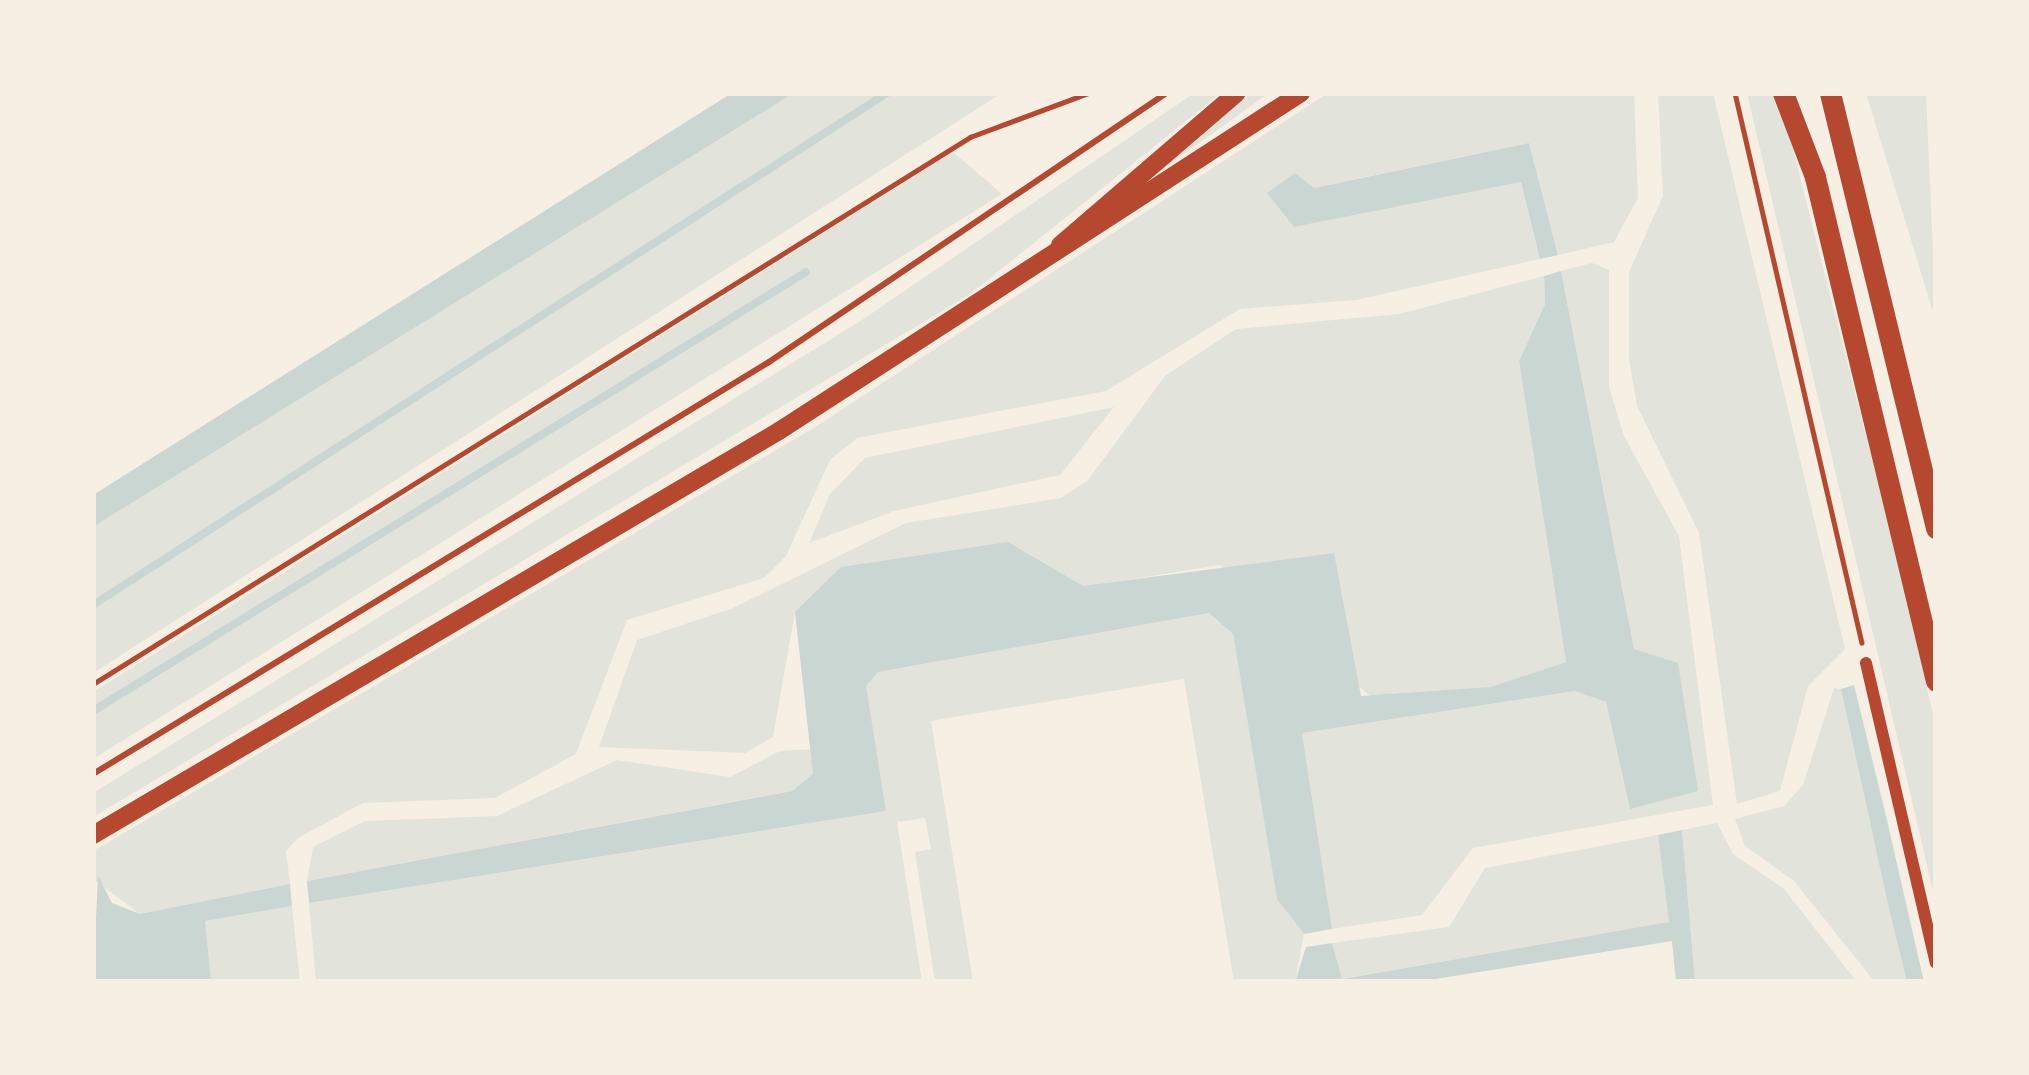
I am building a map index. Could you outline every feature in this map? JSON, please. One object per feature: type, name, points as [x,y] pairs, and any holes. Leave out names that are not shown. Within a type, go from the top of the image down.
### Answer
[{"type":"main road","points":[[1035,269],[1237,93]]},
{"type":"main road","points":[[93,835],[1035,269],[1301,93]]},
{"type":"main road","points":[[1783,93],[1815,177],[1936,680]]},
{"type":"main road","points":[[1830,93],[1936,528]]},
{"type":"street","points":[[1866,663],[1936,963]]},
{"type":"lane","points":[[93,774],[769,362],[1166,93]]},
{"type":"path","points":[[93,684],[955,145],[1088,93]]},
{"type":"path","points":[[1735,93],[1866,663]]},
{"type":"shaded area","points":[[732,93],[794,93],[93,527],[93,495]]},
{"type":"shaded area","points":[[794,93],[1002,93],[93,673],[93,527]]},
{"type":"shaded area","points":[[1194,93],[1221,93],[969,295],[93,817],[93,793],[862,320]]},
{"type":"shaded area","points":[[1250,93],[1269,93],[1142,184]]},
{"type":"shaded area","points":[[1328,93],[1634,93],[1638,198],[1614,242],[1558,255],[1529,143],[1313,188],[1294,227],[1521,182],[1540,259],[1356,300],[1240,309],[1106,391],[857,438],[830,460],[786,556],[764,578],[627,620],[576,754],[495,798],[363,803],[298,838],[286,851],[290,884],[140,914],[93,879],[93,851],[812,429]]},
{"type":"shaded area","points":[[1658,93],[1713,93],[1845,649],[1808,686],[1780,791],[1737,804],[1699,533],[1637,406],[1629,359],[1629,272],[1663,196]]},
{"type":"shaded area","points":[[1747,93],[1771,93],[1790,138],[1897,558],[1936,727],[1936,904]]},
{"type":"shaded area","points":[[1866,93],[1926,93],[1936,322]]},
{"type":"shaded area","points":[[1529,143],[1558,255],[1540,259],[1521,182],[1294,227],[1267,193],[1295,173],[1314,188]]},
{"type":"shaded area","points":[[953,152],[1002,194],[93,759],[93,692]]},
{"type":"shaded area","points":[[1592,263],[1609,270],[1609,387],[1624,436],[1679,536],[1713,805],[1473,848],[1422,915],[1332,929],[1302,733],[1575,691],[1606,702],[1630,809],[1634,649],[1561,271]]},
{"type":"shaded area","points":[[1561,271],[1634,649],[1678,663],[1698,791],[1630,809],[1606,702],[1575,691],[1302,733],[1332,929],[1304,934],[1277,899],[1233,634],[1209,613],[878,672],[866,686],[886,811],[309,903],[307,881],[792,791],[813,774],[795,612],[841,567],[1008,542],[1083,586],[1334,553],[1361,696],[1491,687],[1566,662],[1519,361],[1545,304],[1544,276]]},
{"type":"shaded area","points":[[1544,276],[1545,304],[1519,361],[1566,662],[1492,687],[1376,701],[1220,565],[1083,587],[1007,542],[795,612],[773,737],[745,753],[599,747],[637,640],[733,608],[906,523],[1061,498],[1088,480],[1165,376],[1236,329],[1399,314]]},
{"type":"shaded area","points":[[1114,407],[1060,475],[894,511],[809,543],[830,494],[865,458]]},
{"type":"shaded area","points":[[1209,613],[1233,634],[1277,898],[1304,934],[1295,982],[1234,982],[1184,679],[931,721],[973,982],[935,982],[915,852],[931,849],[925,818],[897,822],[922,982],[316,982],[309,903],[886,811],[865,686],[878,672]]},
{"type":"shaded area","points":[[1854,685],[1924,982],[1907,982],[1888,904],[1841,689]]},
{"type":"shaded area","points":[[1834,688],[1841,689],[1907,982],[1875,982],[1794,881],[1745,846],[1735,819],[1784,806],[1803,785]]},
{"type":"shaded area","points":[[814,749],[813,775],[791,791],[307,881],[313,847],[365,821],[497,816],[617,760],[730,777],[780,751]]},
{"type":"shaded area","points":[[1717,823],[1733,854],[1784,889],[1857,982],[1695,982],[1682,830]]},
{"type":"shaded area","points":[[1682,830],[1695,982],[1676,982],[1672,941],[1417,982],[1295,982],[1306,947],[1332,943],[1342,979],[1669,922],[1658,835]]},
{"type":"shaded area","points":[[1658,835],[1670,922],[1341,979],[1332,943],[1449,927],[1485,868]]},
{"type":"shaded area","points":[[98,876],[112,903],[140,914],[290,884],[292,906],[205,921],[211,982],[93,982]]},
{"type":"shaded area","points":[[292,906],[300,982],[211,982],[204,921]]},
{"type":"waterway","points":[[93,605],[887,93]]},
{"type":"waterway","points":[[93,711],[806,272]]}]
